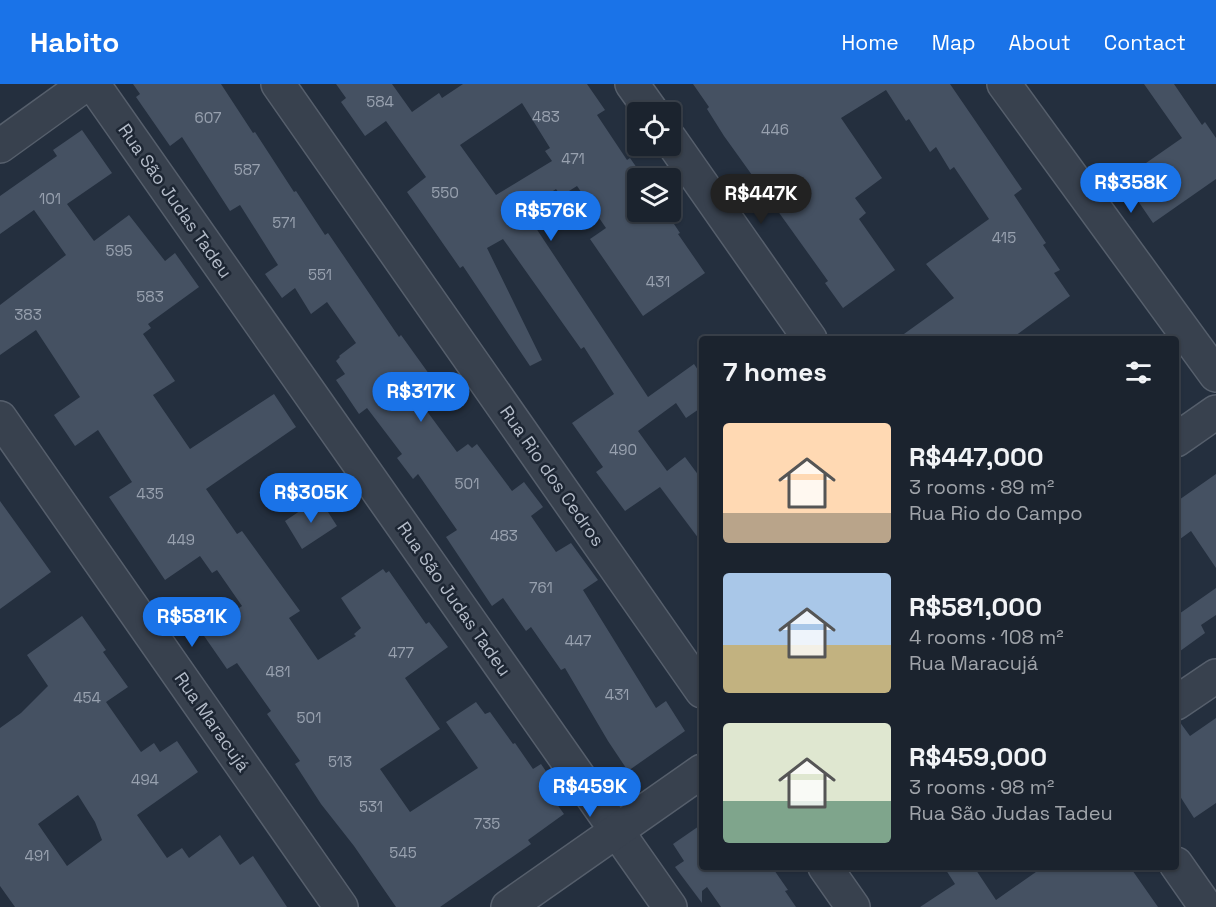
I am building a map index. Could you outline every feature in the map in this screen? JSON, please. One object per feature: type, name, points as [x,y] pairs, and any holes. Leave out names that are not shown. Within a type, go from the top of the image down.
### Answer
[{"type":"street","points":[[0,146],[86,84]]},
{"type":"street","name":"Rua São Judas Tadeu","points":[[93,84],[670,907]]},
{"type":"street","name":"Rua Rio dos Cedros","points":[[278,84],[699,687]]},
{"type":"street","points":[[632,84],[645,102]]},
{"type":"street","points":[[1004,84],[1216,375]]},
{"type":"street","points":[[681,155],[808,336]]},
{"type":"street","points":[[1179,438],[1216,412]]},
{"type":"street","name":"Rua Maracujá","points":[[0,418],[341,907]]},
{"type":"street","points":[[1179,701],[1216,676]]},
{"type":"street","points":[[508,907],[699,773]]},
{"type":"street","points":[[1179,868],[1206,907]]},
{"type":"street","points":[[827,870],[853,907]]},
{"type":"building","points":[[133,84],[221,84],[294,192],[296,191],[325,235],[328,233],[399,337],[401,335],[437,385],[418,399],[457,452],[468,444],[472,448],[477,444],[512,491],[524,482],[543,507],[531,516],[556,552],[571,543],[598,580],[583,590],[656,708],[666,701],[685,731],[628,771],[565,668],[561,670],[531,627],[526,631],[503,598],[492,606],[446,537],[457,530],[418,474],[413,479],[397,458],[402,454],[367,408],[359,414],[336,380],[345,374],[336,361],[356,343],[327,302],[311,314],[295,288],[282,298],[265,274],[278,265],[240,205],[230,211],[182,137],[170,146],[136,97],[140,94]]},
{"type":"building","points":[[336,84],[392,84],[412,112],[439,93],[442,98],[463,84],[587,84],[605,110],[597,115],[627,160],[630,158],[637,168],[627,168],[627,222],[673,222],[680,233],[678,234],[705,273],[643,316],[590,239],[606,228],[577,186],[561,196],[556,189],[524,210],[648,397],[694,364],[699,372],[699,409],[686,418],[676,403],[638,431],[667,471],[685,457],[699,476],[699,539],[660,487],[625,511],[596,472],[603,467],[572,423],[614,394],[584,347],[581,349],[503,239],[487,248],[542,360],[530,366],[463,266],[460,268],[407,192],[426,177],[386,121],[365,136],[341,102],[346,98]],"holes":[[[522,103],[550,148],[545,151],[552,161],[496,195],[460,145]]]},
{"type":"building","points":[[693,84],[950,84],[1022,189],[1014,195],[1046,243],[1043,245],[1060,270],[1054,273],[1070,296],[1015,336],[901,336],[954,298],[926,264],[989,219],[954,167],[950,170],[936,147],[930,152],[909,119],[906,121],[886,90],[841,118],[882,178],[855,198],[866,213],[859,219],[895,270],[843,308],[825,283],[828,281],[724,136],[707,109],[709,107]]},
{"type":"building","points":[[1144,84],[1174,84],[1202,125],[1205,122],[1216,138],[1216,179],[1153,223],[1123,179],[1182,138]]},
{"type":"building","points":[[82,130],[112,173],[67,204],[94,241],[129,215],[165,261],[175,253],[199,287],[148,324],[151,328],[143,334],[175,381],[153,395],[190,449],[274,394],[296,427],[206,489],[237,534],[242,531],[300,611],[289,618],[318,660],[356,636],[354,634],[361,628],[341,598],[383,569],[386,573],[389,571],[426,624],[429,622],[448,647],[405,678],[440,729],[380,769],[410,812],[478,768],[446,722],[476,702],[485,714],[490,712],[533,769],[541,764],[554,783],[546,789],[564,814],[528,840],[531,844],[440,907],[396,907],[354,846],[321,804],[295,764],[300,761],[267,714],[271,711],[237,663],[227,669],[202,633],[242,606],[217,570],[212,573],[200,556],[165,580],[109,497],[132,482],[98,430],[75,446],[54,415],[80,397],[36,330],[0,355],[0,305],[66,255],[34,210],[0,234],[0,196],[57,156],[53,150]]},
{"type":"building","points":[[1216,474],[1216,568],[1191,531],[1179,540],[1179,500]]},
{"type":"building","points":[[319,498],[337,526],[302,549],[285,521]]},
{"type":"building","points":[[0,501],[51,572],[0,609]]},
{"type":"building","points":[[1216,588],[1216,615],[1201,625],[1205,633],[1179,652],[1179,614]]},
{"type":"building","points":[[82,616],[106,650],[103,652],[128,687],[106,702],[141,752],[154,743],[160,752],[177,741],[198,772],[137,815],[167,858],[182,848],[189,858],[220,835],[240,865],[253,856],[287,907],[15,907],[0,886],[0,728],[21,713],[48,686],[27,655]],"holes":[[[78,795],[95,822],[102,840],[67,866],[38,824]]]},
{"type":"building","points":[[1216,718],[1216,803],[1194,818],[1179,795],[1179,721],[1190,736]]},
{"type":"building","points":[[699,826],[699,870],[774,870],[796,907],[721,907],[707,887],[702,891],[702,903],[675,867],[684,861],[673,844]]},
{"type":"building","points":[[946,870],[976,870],[996,900],[1039,870],[1132,870],[1158,907],[920,907],[955,884]]}]
